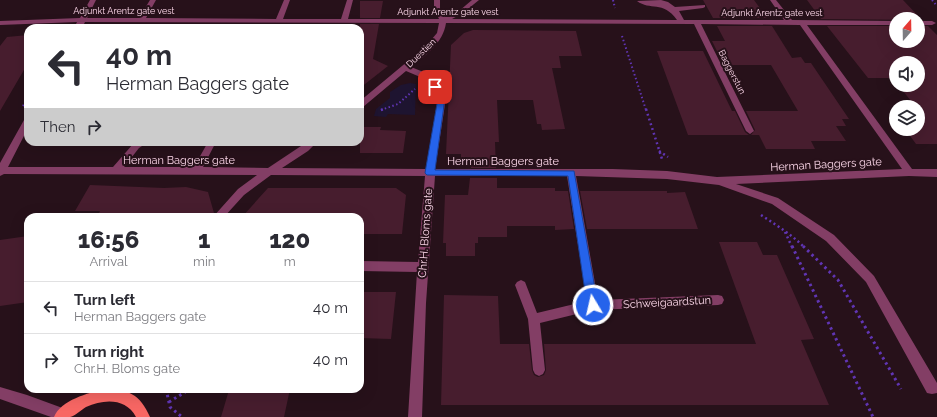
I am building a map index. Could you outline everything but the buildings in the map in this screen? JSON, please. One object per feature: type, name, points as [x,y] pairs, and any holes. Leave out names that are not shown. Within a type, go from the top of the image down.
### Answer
[{"type":"main road","points":[[62,416],[86,401],[115,393]]},
{"type":"main road","points":[[122,393],[132,400],[140,409],[143,417]]},
{"type":"street","points":[[80,24],[93,0]]},
{"type":"street","points":[[145,24],[145,20],[153,0]]},
{"type":"street","points":[[279,20],[287,0]]},
{"type":"street","points":[[344,20],[350,0]]},
{"type":"street","points":[[437,0],[437,8],[443,21],[461,12],[476,0]]},
{"type":"street","points":[[773,0],[789,22]]},
{"type":"street","points":[[640,1],[667,2],[676,10],[682,22]]},
{"type":"street","points":[[676,10],[704,6]]},
{"type":"street","name":"Adjunkt Arentz gate vest","points":[[0,23],[82,20],[889,23]]},
{"type":"street","name":"Duestien","points":[[364,102],[407,68],[429,48],[441,33],[443,21]]},
{"type":"street","name":"Baggerstun","points":[[696,22],[750,130]]},
{"type":"street","name":"Herman Baggers gate","points":[[802,22],[909,172]]},
{"type":"street","points":[[925,24],[932,24]]},
{"type":"street","name":"Chr.H. Bloms gate","points":[[407,68],[428,77],[442,98],[430,173],[423,267],[415,417]]},
{"type":"street","points":[[0,171],[24,127]]},
{"type":"street","points":[[115,171],[136,146]]},
{"type":"street","points":[[196,172],[210,146]]},
{"type":"street","points":[[222,213],[242,192],[268,173],[298,155],[308,146]]},
{"type":"street","name":"Herman Baggers gate","points":[[0,171],[571,173],[667,175],[717,181],[909,172],[937,173]]},
{"type":"street","points":[[571,173],[593,305]]},
{"type":"street","points":[[717,181],[775,201],[830,238],[870,279],[932,388]]},
{"type":"street","points":[[364,266],[423,267]]},
{"type":"street","points":[[521,284],[534,319],[538,370]]},
{"type":"street","name":"Schweigaardstun","points":[[534,319],[593,305],[718,300]]},
{"type":"street","points":[[0,393],[27,401],[62,416]]},
{"type":"path","points":[[613,0],[618,22],[667,175]]},
{"type":"path","points":[[932,0],[937,6]]},
{"type":"path","points":[[379,110],[398,104],[420,85]]},
{"type":"path","points":[[760,213],[784,232],[792,235],[838,280],[901,389]]},
{"type":"path","points":[[784,232],[873,417]]},
{"type":"path","points":[[167,393],[170,407],[182,417]]},
{"type":"path","points":[[169,402],[184,393]]},
{"type":"shaded area","points":[[410,83],[416,84],[415,115],[388,114],[386,117],[374,116],[376,109],[390,98],[390,92],[401,85]]},
{"type":"route","points":[[435,87],[442,98],[430,173],[571,173],[593,305]]}]
